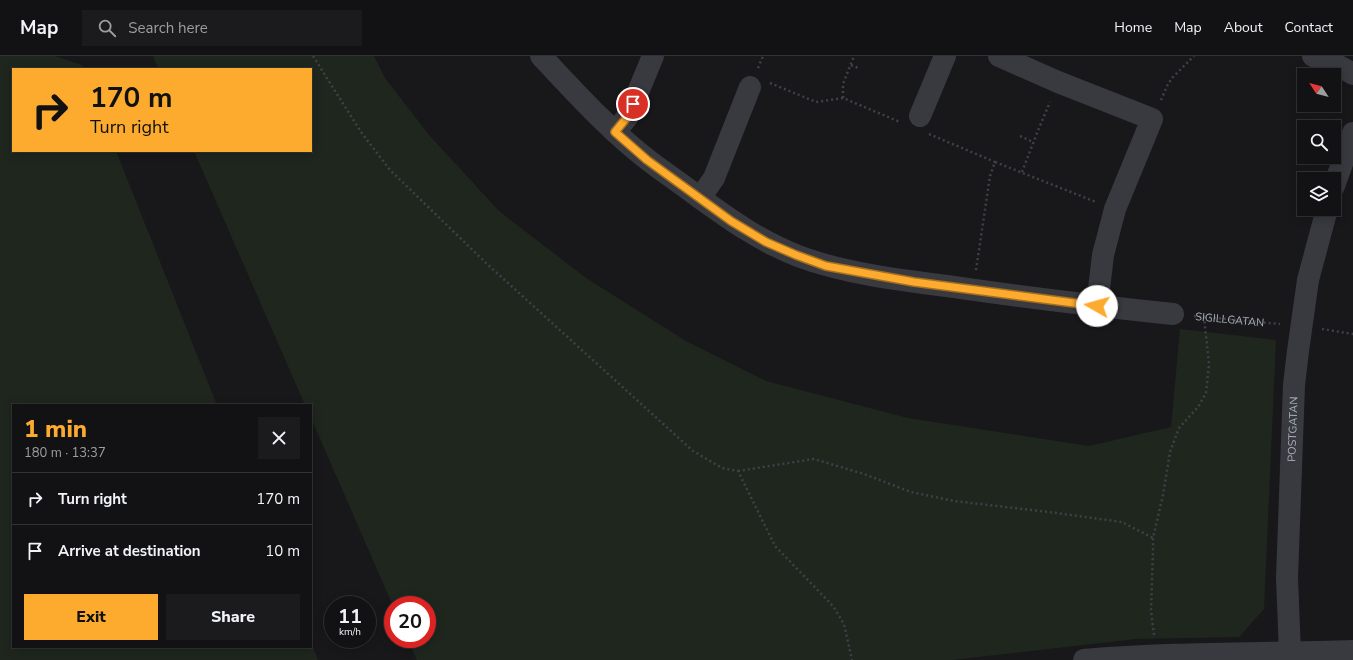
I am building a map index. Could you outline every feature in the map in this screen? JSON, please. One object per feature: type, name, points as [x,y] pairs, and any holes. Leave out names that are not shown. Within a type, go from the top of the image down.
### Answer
[{"type":"street","points":[[541,56],[579,97],[615,132],[647,160],[731,221],[766,242],[796,255],[826,266],[914,282],[1097,306],[1173,314]]},
{"type":"street","points":[[615,132],[628,116],[653,56]]},
{"type":"street","points":[[914,123],[945,56]]},
{"type":"street","points":[[999,56],[1058,82],[1152,119],[1115,209],[1103,255],[1097,306]]},
{"type":"street","points":[[1313,56],[1339,66],[1353,74]]},
{"type":"street","points":[[700,198],[714,178],[759,84]]},
{"type":"street","points":[[1339,172],[1353,133]]},
{"type":"street","name":"POSTGATAN","points":[[1290,653],[1287,570],[1294,385],[1308,280],[1325,216]]},
{"type":"street","points":[[1084,660],[1150,658],[1210,653],[1353,651]]},
{"type":"path","points":[[313,56],[361,132],[390,170],[486,263],[693,451],[722,468],[738,471],[814,459],[864,474],[911,492],[954,501],[1122,522],[1153,538]]},
{"type":"path","points":[[843,98],[843,84],[854,56]]},
{"type":"path","points":[[1152,119],[1168,84],[1194,56]]},
{"type":"path","points":[[851,66],[858,68]]},
{"type":"path","points":[[1022,172],[1058,82]]},
{"type":"path","points":[[759,84],[816,102],[843,98],[914,123],[995,162],[1115,209]]},
{"type":"path","points":[[1020,136],[1033,142]]},
{"type":"path","points":[[973,290],[990,176],[995,162]]},
{"type":"path","name":"SIGILLGATAN","points":[[1173,314],[1285,324]]},
{"type":"path","points":[[1150,658],[1154,636],[1151,610],[1153,538],[1170,452],[1179,428],[1198,407],[1206,392],[1209,364],[1204,317]]},
{"type":"path","points":[[1317,328],[1353,334]]},
{"type":"path","points":[[738,471],[775,546],[833,606],[844,624],[852,660]]},
{"type":"shaded area","points":[[0,56],[55,56],[82,65],[84,68],[12,68],[12,152],[116,152],[217,404],[12,404],[12,648],[312,648],[312,645],[318,660],[0,660]]},
{"type":"shaded area","points":[[153,56],[374,56],[385,78],[429,135],[499,211],[586,278],[686,341],[766,381],[908,418],[1089,446],[1171,427],[1180,329],[1276,340],[1264,609],[1239,637],[1136,639],[952,660],[417,660],[411,648],[436,648],[436,596],[389,596],[312,420],[312,404],[305,404],[194,152],[312,152],[312,68],[158,68]]},
{"type":"route","points":[[633,104],[628,116],[615,132],[647,160],[731,221],[766,242],[826,266],[914,282],[1097,306]]}]
